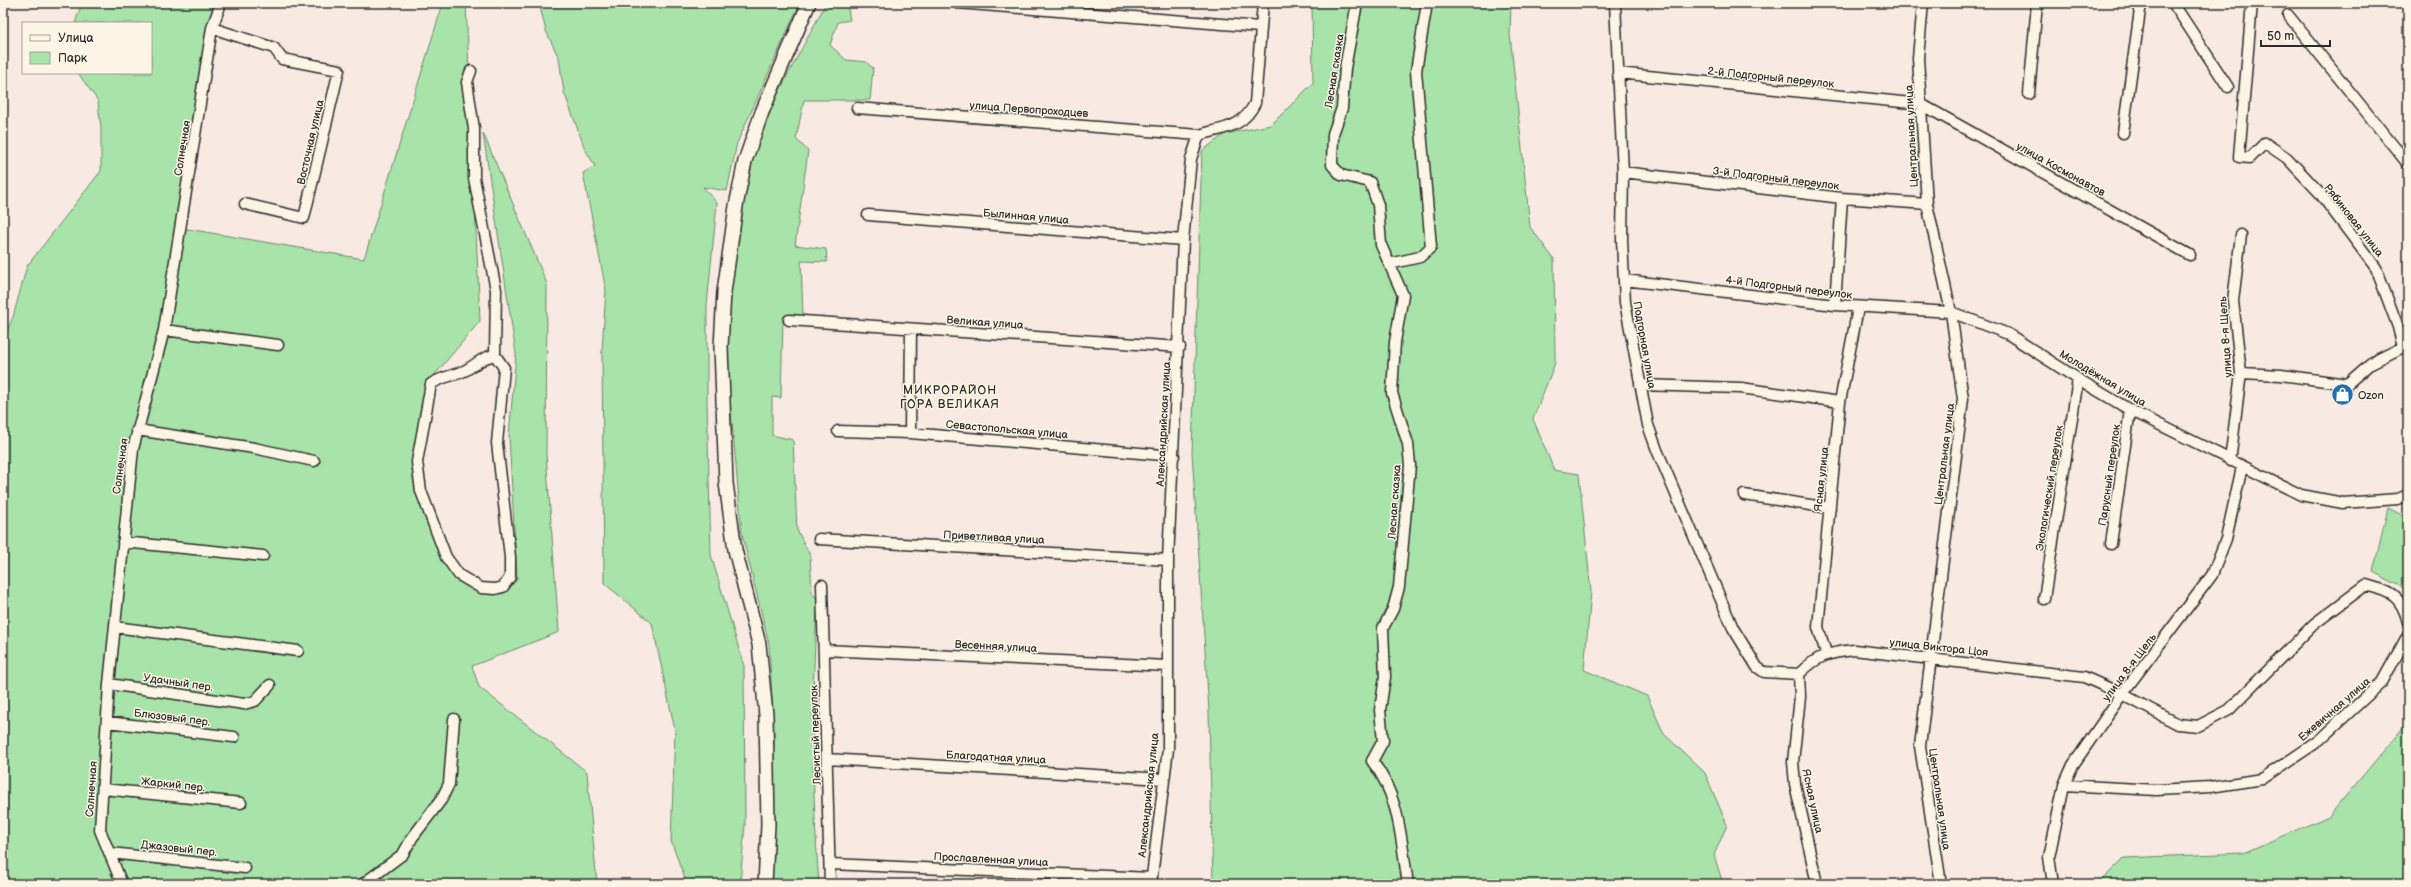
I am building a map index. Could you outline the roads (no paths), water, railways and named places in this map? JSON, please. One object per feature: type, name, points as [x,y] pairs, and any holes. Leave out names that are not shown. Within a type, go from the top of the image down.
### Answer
[{"type":"main road","points":[[765,884],[768,824],[766,715],[759,644],[735,550],[726,483],[721,347],[724,292],[736,206],[745,161],[762,112],[809,3]]},
{"type":"street","name":"Солнечная","points":[[122,884],[111,853],[100,830],[109,684],[133,449],[164,330],[212,28],[221,3]]},
{"type":"street","points":[[957,3],[1260,27]]},
{"type":"street","points":[[1199,135],[1238,124],[1249,116],[1254,103],[1263,3]]},
{"type":"street","name":"Лесная сказка","points":[[1357,3],[1345,68],[1342,108],[1333,134],[1332,165],[1341,175],[1370,182],[1378,205],[1381,245],[1403,295],[1395,342],[1392,393],[1408,444],[1410,465],[1399,586],[1394,609],[1383,628],[1385,677],[1380,710],[1383,741],[1372,760],[1385,777],[1398,814],[1408,884]]},
{"type":"street","points":[[1389,264],[1420,257],[1431,247],[1416,71],[1427,3]]},
{"type":"street","name":"Подгорная улица","points":[[1616,3],[1623,172],[1622,240],[1625,302],[1648,425],[1656,450],[1733,628],[1757,667],[1764,672],[1799,674]]},
{"type":"street","name":"Центральная улица","points":[[1923,3],[1918,58],[1927,204],[1951,312],[1963,399],[1920,746],[1941,884]]},
{"type":"street","points":[[2029,94],[2037,3]]},
{"type":"street","points":[[2123,133],[2141,3]]},
{"type":"street","points":[[2174,3],[2228,87]]},
{"type":"street","name":"Рябиновая улица","points":[[2241,373],[2281,375],[2347,384],[2372,364],[2403,347],[2398,327],[2376,268],[2319,192],[2287,158],[2265,143],[2250,158],[2239,157],[2239,132],[2252,3]]},
{"type":"street","points":[[2288,15],[2408,164]]},
{"type":"street","name":"Восточная улица","points":[[212,28],[274,48],[282,59],[339,70],[304,218],[245,204]]},
{"type":"street","points":[[471,71],[467,82],[474,135],[474,178],[496,290],[495,355],[504,368],[497,443],[510,557],[510,577],[503,587],[495,589],[481,588],[459,575],[446,558],[421,491],[417,462],[431,384],[442,376],[465,371],[485,356],[495,355]]},
{"type":"street","name":"2-й Подгорный переулок","points":[[1618,73],[1921,104]]},
{"type":"street","name":"улица Космонавтов","points":[[1921,104],[2190,255]]},
{"type":"street","name":"улица Первопроходцев","points":[[857,108],[1199,135]]},
{"type":"street","name":"Александрийская улица","points":[[1151,881],[1168,749],[1168,560],[1180,347],[1183,240],[1191,159],[1199,135]]},
{"type":"street","name":"3-й Подгорный переулок","points":[[1623,172],[1842,198],[1927,204]]},
{"type":"street","points":[[1835,305],[1842,198]]},
{"type":"street","name":"Былинная улица","points":[[868,215],[1183,240]]},
{"type":"street","name":"улица 8-я Щель","points":[[2230,461],[2241,373],[2233,301],[2241,235]]},
{"type":"street","name":"4-й Подгорный переулок","points":[[1624,280],[1858,308],[1951,312]]},
{"type":"street","name":"Ясная улица","points":[[1826,653],[1818,627],[1840,402],[1858,308]]},
{"type":"street","name":"Молодёжная улица","points":[[1951,312],[2008,334],[2130,410],[2301,495],[2343,503],[2398,499],[2408,495]]},
{"type":"street","name":"Великая улица","points":[[789,320],[1180,347]]},
{"type":"street","points":[[910,433],[911,329]]},
{"type":"street","points":[[164,330],[278,345]]},
{"type":"street","name":"Экологический переулок","points":[[2044,599],[2078,379]]},
{"type":"street","points":[[1640,385],[1741,388],[1840,402]]},
{"type":"street","name":"Парусный переулок","points":[[2111,544],[2130,410]]},
{"type":"street","points":[[137,430],[254,448],[314,461]]},
{"type":"street","name":"Севастопольская улица","points":[[838,431],[910,433],[1174,456]]},
{"type":"street","name":"улица 8-я Щель","points":[[2053,884],[2049,857],[2064,785],[2073,765],[2122,694],[2212,575],[2226,539],[2242,467]]},
{"type":"street","points":[[1744,495],[1830,508]]},
{"type":"street","name":"Приветливая улица","points":[[819,539],[1168,560]]},
{"type":"street","points":[[123,542],[263,556]]},
{"type":"street","name":"Лесистый переулок","points":[[822,585],[831,864],[830,884]]},
{"type":"street","points":[[2122,694],[2178,724],[2198,726],[2229,710],[2314,624],[2366,585],[2390,592],[2404,606],[2408,622]]},
{"type":"street","points":[[115,627],[298,651]]},
{"type":"street","name":"Ежевичная улица","points":[[2064,785],[2157,790],[2210,787],[2262,779],[2317,742],[2382,682],[2408,634]]},
{"type":"street","name":"Весенняя улица","points":[[824,650],[1168,666]]},
{"type":"street","name":"улица Виктора Цоя","points":[[1799,674],[1811,662],[1826,653],[1854,650],[1930,657],[2084,677],[2122,694]]},
{"type":"street","name":"Ясная улица","points":[[1799,674],[1800,697],[1793,762],[1817,884]]},
{"type":"street","name":"Удачный пер.","points":[[109,684],[244,704],[255,701],[270,685]]},
{"type":"street","points":[[363,884],[403,854],[412,838],[441,800],[449,784],[454,718]]},
{"type":"street","name":"Блюзовый пер.","points":[[107,722],[234,737]]},
{"type":"street","name":"Благодатная улица","points":[[827,759],[1164,779]]},
{"type":"street","name":"Жаркий пер.","points":[[103,789],[241,803]]},
{"type":"street","name":"Джазовый пер.","points":[[111,853],[245,868]]},
{"type":"street","name":"Прославленная улица","points":[[831,864],[1151,881]]},
{"type":"place","name":"Ozon","points":[[2343,395]]},
{"type":"district","name":"МИКРОРАЙОН ГОРА ВЕЛИКАЯ","points":[[950,397]]}]
